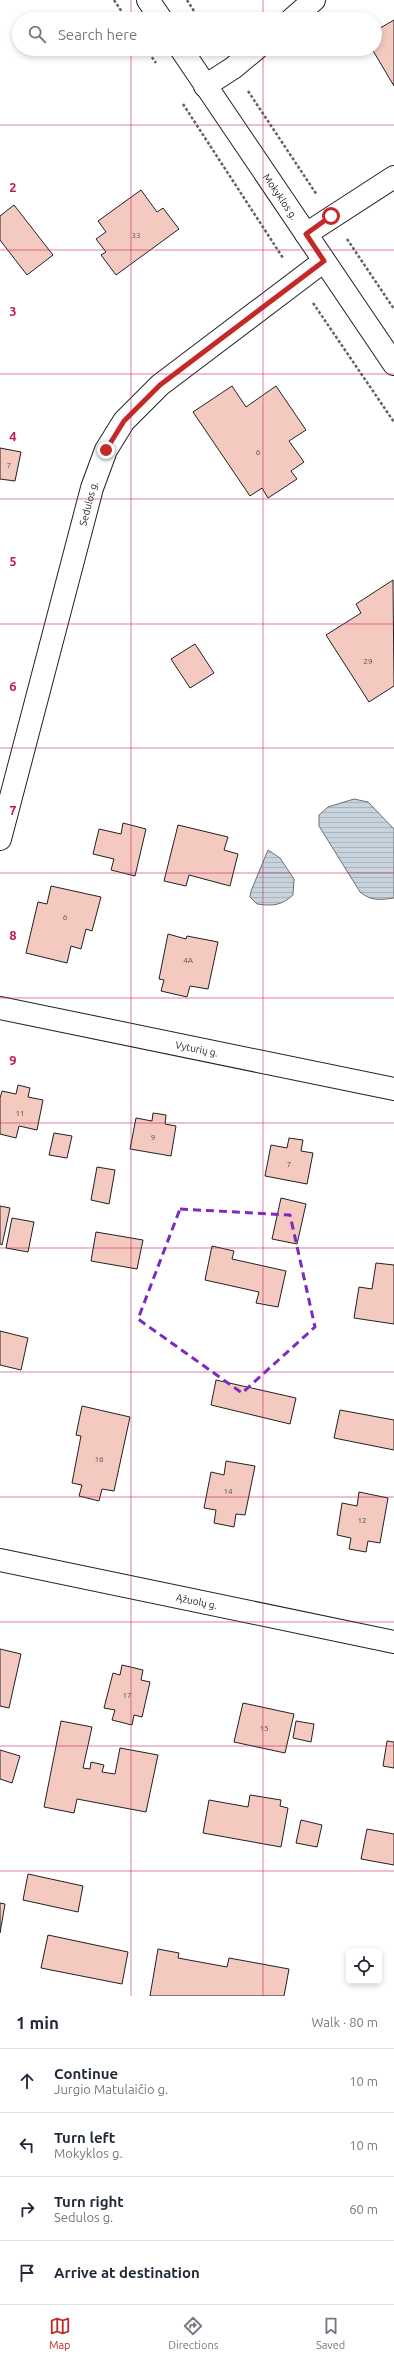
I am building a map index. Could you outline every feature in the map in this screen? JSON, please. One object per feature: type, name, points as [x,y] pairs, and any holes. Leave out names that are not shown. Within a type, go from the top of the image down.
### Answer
[{"type":"street","points":[[148,0],[156,12]]},
{"type":"street","points":[[300,12],[314,0]]},
{"type":"street","name":"Mokyklos g.","points":[[186,56],[394,364]]},
{"type":"street","points":[[205,86],[233,68],[248,56]]},
{"type":"street","points":[[306,234],[331,216],[394,177]]},
{"type":"street","name":"Sedulos g.","points":[[0,839],[92,488],[106,450],[124,421],[160,385],[324,261]]},
{"type":"street","name":"Vyturių g.","points":[[0,1008],[394,1090]]},
{"type":"street","name":"Ąžuolų g.","points":[[0,1560],[394,1642]]},
{"type":"path","points":[[114,0],[122,12]]},
{"type":"path","points":[[187,0],[195,12]]},
{"type":"path","points":[[151,56],[160,69]]},
{"type":"path","points":[[233,68],[394,309]]},
{"type":"path","points":[[182,102],[299,281],[394,422]]},
{"type":"highlighted area","points":[[180,1209],[290,1215],[315,1327],[242,1393],[138,1319]]},
{"type":"shaded area","points":[[354,799],[368,802],[394,829],[394,898],[376,899],[368,897],[360,892],[319,826],[319,815],[328,807]]},
{"type":"shaded area","points":[[268,850],[280,858],[294,879],[293,895],[289,899],[276,904],[257,904],[250,897],[251,891]]},
{"type":"building","points":[[394,20],[394,86],[376,56],[382,56],[382,27]]},
{"type":"building","points":[[141,190],[157,212],[163,208],[179,229],[116,275],[101,255],[106,252],[96,239],[106,232],[98,221]]},
{"type":"building","points":[[14,205],[53,255],[27,275],[0,240],[0,216]]},
{"type":"building","points":[[232,386],[246,407],[276,386],[306,430],[289,441],[304,462],[291,471],[297,479],[268,498],[262,488],[250,496],[193,412]]},
{"type":"building","points":[[0,448],[21,452],[15,481],[0,479]]},
{"type":"building","points":[[393,580],[394,686],[369,702],[326,635],[361,613],[356,604]]},
{"type":"building","points":[[195,644],[214,673],[190,688],[171,659]]},
{"type":"building","points":[[123,823],[146,829],[135,876],[111,870],[114,859],[93,854],[99,829],[121,834]]},
{"type":"building","points":[[178,825],[228,837],[224,850],[238,854],[230,886],[189,875],[186,886],[164,881]]},
{"type":"building","points":[[51,886],[101,897],[92,931],[86,929],[81,949],[71,946],[67,963],[26,953],[38,902],[47,904]]},
{"type":"building","points":[[168,934],[186,939],[187,936],[218,942],[208,989],[190,986],[187,997],[161,991],[164,980],[159,979]]},
{"type":"building","points":[[18,1085],[30,1088],[28,1097],[43,1100],[37,1130],[19,1126],[16,1138],[0,1134],[0,1098],[2,1091],[16,1094]]},
{"type":"building","points":[[153,1113],[166,1115],[165,1124],[176,1126],[171,1156],[130,1149],[136,1118],[152,1121]]},
{"type":"building","points":[[54,1133],[72,1136],[67,1158],[49,1155]]},
{"type":"building","points":[[289,1138],[303,1140],[301,1151],[313,1153],[307,1184],[265,1176],[271,1145],[287,1148]]},
{"type":"building","points":[[97,1167],[115,1170],[109,1204],[91,1200]]},
{"type":"building","points":[[281,1198],[306,1204],[297,1244],[272,1239]]},
{"type":"building","points":[[0,1206],[10,1208],[2,1245],[0,1244]]},
{"type":"building","points":[[12,1218],[34,1222],[28,1252],[6,1248]]},
{"type":"building","points":[[96,1232],[143,1240],[137,1269],[91,1261]]},
{"type":"building","points":[[212,1246],[234,1251],[232,1259],[286,1271],[278,1307],[256,1303],[259,1292],[205,1280]]},
{"type":"building","points":[[376,1263],[394,1265],[394,1324],[354,1318],[359,1287],[372,1289]]},
{"type":"building","points":[[0,1331],[28,1338],[21,1370],[0,1365]]},
{"type":"building","points":[[216,1380],[296,1398],[290,1424],[211,1405]]},
{"type":"building","points":[[82,1406],[130,1417],[114,1491],[102,1489],[99,1501],[79,1496],[82,1485],[72,1483],[81,1436],[76,1435]]},
{"type":"building","points":[[340,1410],[394,1420],[394,1450],[334,1438]]},
{"type":"building","points":[[226,1461],[255,1466],[245,1515],[236,1514],[234,1527],[214,1523],[216,1510],[204,1508],[211,1472],[224,1475]]},
{"type":"building","points":[[359,1492],[388,1498],[380,1543],[368,1541],[366,1552],[349,1549],[351,1538],[337,1535],[342,1503],[357,1506]]},
{"type":"building","points":[[0,1649],[21,1654],[9,1708],[0,1706]]},
{"type":"building","points":[[122,1665],[143,1670],[141,1680],[150,1682],[142,1717],[134,1715],[132,1725],[112,1720],[115,1710],[104,1708],[113,1673],[120,1675]]},
{"type":"building","points":[[243,1703],[294,1714],[285,1753],[234,1742]]},
{"type":"building","points":[[61,1721],[92,1727],[83,1768],[90,1769],[91,1762],[104,1765],[102,1772],[115,1774],[120,1748],[158,1755],[146,1812],[77,1799],[74,1813],[44,1807]]},
{"type":"building","points":[[296,1721],[314,1724],[311,1742],[293,1738]]},
{"type":"building","points":[[387,1741],[394,1742],[394,1768],[383,1766]]},
{"type":"building","points":[[0,1750],[20,1756],[12,1783],[0,1779]]},
{"type":"building","points":[[250,1795],[281,1800],[280,1806],[288,1808],[281,1847],[203,1833],[209,1800],[248,1807]]},
{"type":"building","points":[[301,1820],[322,1825],[317,1847],[296,1843]]},
{"type":"building","points":[[367,1829],[394,1834],[394,1865],[361,1859]]},
{"type":"building","points":[[28,1874],[83,1886],[78,1912],[23,1900]]},
{"type":"building","points":[[0,1903],[5,1904],[0,1933]]},
{"type":"building","points":[[48,1935],[128,1952],[122,1984],[41,1968]]},
{"type":"building","points":[[158,1949],[179,1953],[178,1958],[227,1967],[229,1958],[289,1969],[284,1996],[150,1996]]},
{"type":"route","points":[[106,450],[124,421],[160,385],[324,261],[306,234],[331,216]]}]
